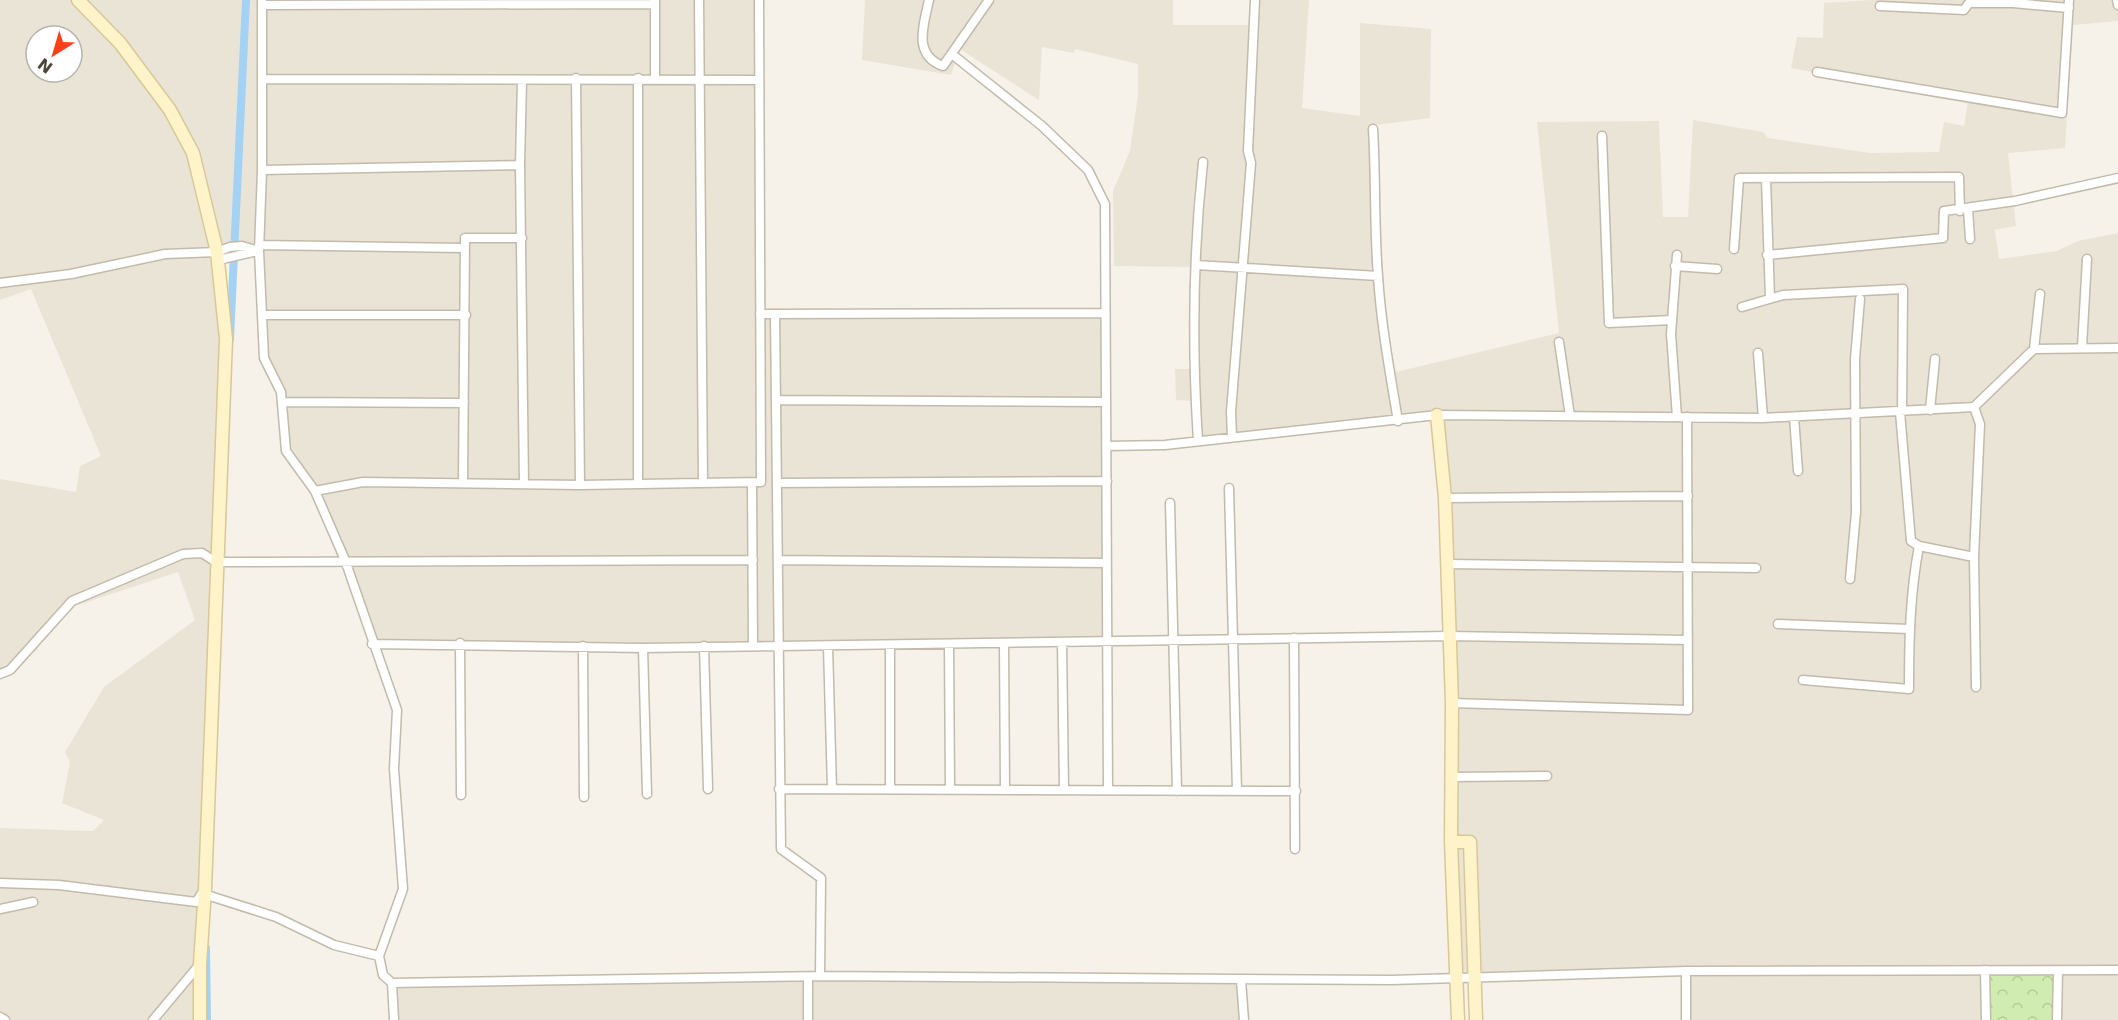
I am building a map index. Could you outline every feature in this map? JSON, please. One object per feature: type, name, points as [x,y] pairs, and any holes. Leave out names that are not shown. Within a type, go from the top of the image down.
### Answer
[{"type":"street","points":[[78,0],[120,43],[170,110],[193,153],[218,256],[226,339],[222,562],[207,893],[200,964],[200,1020]]},
{"type":"street","points":[[699,0],[703,483]]},
{"type":"street","points":[[315,491],[363,482],[638,484],[761,482],[759,0]]},
{"type":"street","points":[[930,0],[920,34],[922,45],[935,63],[943,66],[953,56],[989,0]]},
{"type":"street","points":[[1232,437],[1231,411],[1251,163],[1248,151],[1255,0]]},
{"type":"street","points":[[2117,0],[2118,5]]},
{"type":"street","points":[[655,79],[655,2],[262,2],[262,170],[259,248],[264,358],[281,392],[286,451],[315,491],[345,560],[372,644],[397,710],[394,769],[404,889],[379,956],[383,975],[392,983],[820,976],[1241,980],[1457,979],[1686,971],[2118,970]]},
{"type":"street","points":[[1817,72],[2062,113],[2069,4],[1969,3],[1964,10],[1880,6]]},
{"type":"street","points":[[953,56],[1042,126],[1088,170],[1104,204],[1108,790]]},
{"type":"street","points":[[576,78],[580,484]]},
{"type":"street","points":[[638,78],[638,484]]},
{"type":"street","points":[[262,79],[758,80]]},
{"type":"street","points":[[522,80],[520,165],[524,484]]},
{"type":"street","points":[[1372,129],[1376,178],[1378,276],[1386,351],[1398,421]]},
{"type":"street","points":[[1602,136],[1609,323],[1672,320]]},
{"type":"street","points":[[1198,441],[1195,389],[1196,223],[1203,162]]},
{"type":"street","points":[[262,170],[520,165]]},
{"type":"street","points":[[1734,249],[1737,180],[1959,177],[1970,239]]},
{"type":"street","points":[[1767,255],[1943,238],[1943,212],[1964,210],[2118,178]]},
{"type":"street","points":[[1766,179],[1770,298]]},
{"type":"street","points":[[463,483],[465,238],[522,238]]},
{"type":"street","points":[[218,256],[230,247],[242,246],[259,248],[464,248]]},
{"type":"street","points":[[0,283],[71,274],[165,254],[231,257],[242,256],[259,248]]},
{"type":"street","points":[[1677,255],[1671,334],[1677,417]]},
{"type":"street","points":[[2082,347],[2087,259]]},
{"type":"street","points":[[1196,265],[1378,276]]},
{"type":"street","points":[[1675,266],[1717,269]]},
{"type":"street","points":[[1742,307],[1770,298],[1903,289],[1901,412],[1911,541],[1918,546],[1974,557]]},
{"type":"street","points":[[1106,446],[1198,441],[1437,415],[1764,418],[1974,407],[2034,349],[2040,294]]},
{"type":"street","points":[[1850,579],[1856,512],[1855,359],[1860,299]]},
{"type":"street","points":[[760,314],[1104,313]]},
{"type":"street","points":[[775,314],[780,849],[821,878],[820,976]]},
{"type":"street","points":[[262,315],[466,315]]},
{"type":"street","points":[[1560,342],[1570,416]]},
{"type":"street","points":[[2034,349],[2118,348]]},
{"type":"street","points":[[1758,353],[1764,418]]},
{"type":"street","points":[[1930,410],[1935,359]]},
{"type":"street","points":[[777,400],[1104,402]]},
{"type":"street","points":[[283,402],[464,403]]},
{"type":"street","points":[[1974,407],[1980,424],[1974,557],[1976,687]]},
{"type":"street","points":[[1437,415],[1446,498],[1446,564],[1452,703],[1451,842],[1458,1020]]},
{"type":"street","points":[[1452,703],[1688,710],[1688,417]]},
{"type":"street","points":[[1794,417],[1798,471]]},
{"type":"street","points":[[777,483],[1107,481]]},
{"type":"street","points":[[752,483],[753,646]]},
{"type":"street","points":[[1229,488],[1237,791]]},
{"type":"street","points":[[1446,498],[1688,495]]},
{"type":"street","points":[[1170,503],[1177,790]]},
{"type":"street","points":[[1803,680],[1909,689],[1909,629],[1918,546]]},
{"type":"street","points":[[0,674],[10,670],[72,602],[183,554],[202,553],[222,562],[753,560]]},
{"type":"street","points":[[778,560],[1107,563]]},
{"type":"street","points":[[1446,564],[1756,568]]},
{"type":"street","points":[[1778,624],[1909,629]]},
{"type":"street","points":[[372,644],[460,643],[643,648],[1449,636],[1688,640]]},
{"type":"street","points":[[1294,638],[1295,849]]},
{"type":"street","points":[[1062,642],[1064,790]]},
{"type":"street","points":[[460,643],[460,795]]},
{"type":"street","points":[[1004,644],[1005,790]]},
{"type":"street","points":[[949,645],[950,789]]},
{"type":"street","points":[[584,646],[584,797]]},
{"type":"street","points":[[704,646],[708,789]]},
{"type":"street","points":[[828,646],[832,789]]},
{"type":"street","points":[[890,646],[890,789]]},
{"type":"street","points":[[643,648],[647,794]]},
{"type":"street","points":[[1452,777],[1547,776]]},
{"type":"street","points":[[779,789],[1296,791]]},
{"type":"street","points":[[1451,842],[1470,842],[1476,1020]]},
{"type":"street","points":[[0,883],[60,885],[157,899],[196,902],[207,893]]},
{"type":"street","points":[[207,893],[276,917],[334,945],[379,956]]},
{"type":"street","points":[[0,909],[33,902]]},
{"type":"street","points":[[153,1020],[200,964]]},
{"type":"street","points":[[1984,970],[1986,1020]]},
{"type":"street","points":[[1686,971],[1686,1020]]},
{"type":"street","points":[[2057,1020],[2058,971]]},
{"type":"street","points":[[807,1020],[808,977]]},
{"type":"street","points":[[1241,980],[1244,1020]]},
{"type":"street","points":[[392,983],[394,1020]]},
{"type":"street","points":[[0,1017],[5,1020]]},
{"type":"shaded area","points":[[0,0],[759,0],[760,314],[1104,313],[1109,642],[949,645],[372,644],[315,491],[286,451],[283,402],[264,358],[259,251],[242,246],[217,253],[226,339],[200,1020],[0,1020],[0,828],[93,831],[104,820],[62,803],[70,762],[65,752],[104,687],[195,620],[178,572],[66,609],[48,626],[37,650],[8,668],[0,669],[0,479],[76,492],[80,466],[101,456],[31,289],[0,300]]},
{"type":"shaded area","points":[[865,0],[1173,0],[1173,25],[1254,25],[1256,0],[1309,0],[1302,108],[1360,116],[1360,23],[1431,29],[1430,118],[1376,125],[1382,303],[1396,372],[1559,333],[1537,122],[1659,121],[1663,217],[1688,217],[1693,120],[1763,132],[1768,138],[1870,153],[1939,152],[1944,122],[1964,126],[1968,101],[1791,68],[1797,37],[1823,38],[1824,3],[1871,0],[2118,0],[2118,21],[2073,25],[2065,148],[2008,153],[2016,226],[1995,230],[1999,259],[2057,251],[2078,241],[2118,233],[2118,1020],[1686,1020],[1686,972],[1457,979],[1437,416],[1200,440],[1193,401],[1176,400],[1175,369],[1193,369],[1192,267],[1114,266],[1113,191],[1130,151],[1138,95],[1138,64],[1075,49],[1074,53],[1042,47],[1039,100],[960,49],[951,75],[862,60]]},
{"type":"shaded area","points":[[820,976],[1241,980],[1244,1020],[394,1020],[392,983]]},
{"type":"green space","points":[[1985,970],[2058,971],[2061,1020],[1984,1020]]},
{"type":"waterway","points":[[230,339],[246,0]]},
{"type":"waterway","points":[[206,948],[207,1020]]}]
